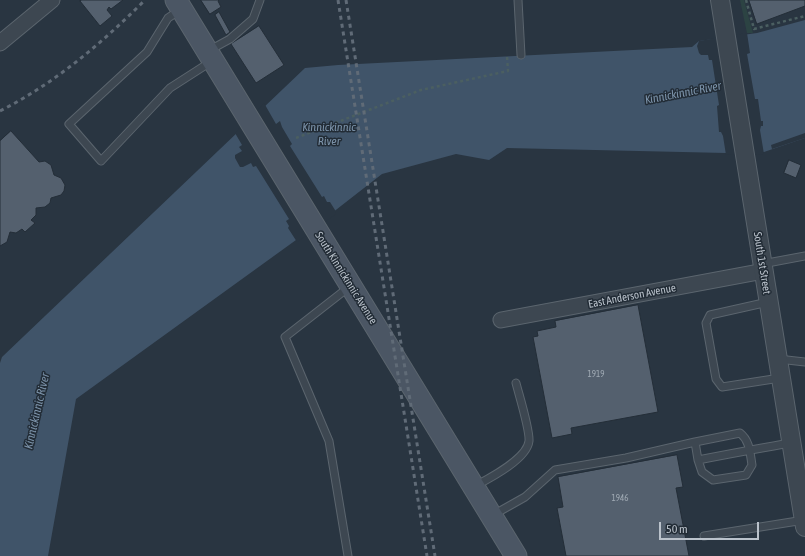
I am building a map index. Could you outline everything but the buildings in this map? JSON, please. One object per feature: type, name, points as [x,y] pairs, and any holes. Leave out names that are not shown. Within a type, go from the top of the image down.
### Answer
[{"type":"main road","name":"South Kinnickinnic Avenue","points":[[179,5],[516,556]]},
{"type":"street","points":[[0,43],[52,0]]},
{"type":"street","name":"South 1st Street","points":[[720,0],[804,524]]},
{"type":"street","name":"East Anderson Avenue","points":[[501,320],[763,267]]},
{"type":"lane","points":[[179,5],[168,18],[147,52],[69,124],[101,161],[170,88],[211,56],[253,19],[260,0]]},
{"type":"lane","points":[[518,0],[521,55]]},
{"type":"lane","points":[[763,267],[805,256]]},
{"type":"lane","points":[[348,556],[329,441],[285,337],[351,286]]},
{"type":"lane","points":[[768,302],[710,315],[706,323],[716,379],[722,386],[781,378]]},
{"type":"lane","points":[[778,359],[805,362]]},
{"type":"lane","points":[[474,487],[514,461],[526,451],[529,440],[516,382]]},
{"type":"lane","points":[[492,516],[525,497],[555,470],[626,458],[695,442],[740,433],[747,438],[752,464],[746,475],[713,480],[702,472],[695,442]]},
{"type":"lane","points":[[698,460],[791,442]]},
{"type":"lane","points":[[704,536],[804,524]]},
{"type":"path","points":[[746,0],[754,29],[805,16]]},
{"type":"path","points":[[296,138],[421,90],[508,71],[507,56]]},
{"type":"green space","points":[[740,0],[744,0],[753,33],[747,33]]},
{"type":"water","name":"Kinnickinnic River","points":[[805,20],[805,138],[764,152],[726,153],[507,148],[489,160],[456,154],[382,174],[314,227],[76,399],[48,556],[0,556],[0,363],[2,357],[305,68],[338,65],[692,47],[699,41],[757,33]]},
{"type":"pier","points":[[747,33],[750,53],[747,54],[755,99],[758,99],[761,121],[763,121],[763,126],[761,126],[760,130],[764,154],[726,155],[723,136],[721,132],[719,132],[717,106],[719,105],[712,60],[709,60],[708,55],[701,55],[697,46],[699,41]]},
{"type":"pier","points":[[264,103],[276,124],[280,121],[292,144],[290,146],[322,197],[324,196],[327,202],[330,202],[336,214],[297,242],[288,228],[289,226],[286,221],[289,219],[256,166],[253,167],[251,163],[240,167],[235,158],[235,155],[242,151],[239,147],[242,145],[235,133]]},
{"type":"pier","points":[[805,133],[805,138],[772,149],[771,145]]},
{"type":"railway","points":[[0,111],[40,88],[77,62],[112,32],[145,0]]},
{"type":"railway","points":[[338,0],[427,556]]},
{"type":"railway","points":[[346,0],[435,556]]}]
